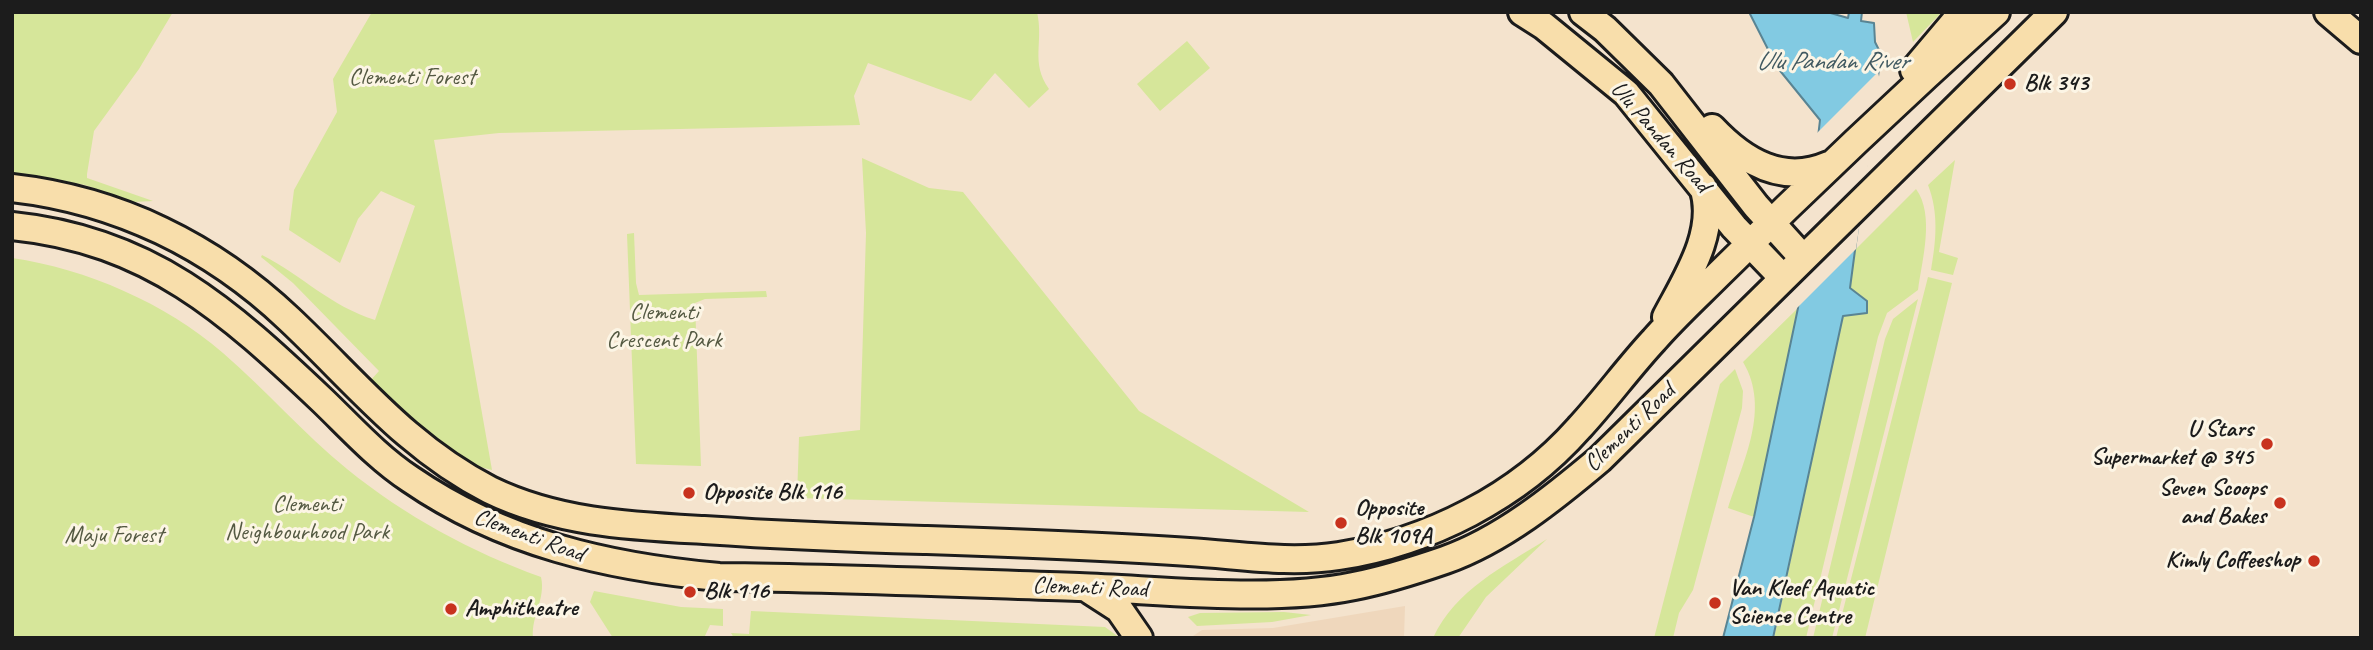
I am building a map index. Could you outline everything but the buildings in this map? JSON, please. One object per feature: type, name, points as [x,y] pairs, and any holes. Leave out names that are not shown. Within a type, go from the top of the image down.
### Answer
[{"type":"main road","points":[[1533,19],[1562,36],[1574,35],[1576,26],[1567,12]]},
{"type":"main road","name":"Ulu Pandan Road","points":[[1583,12],[1646,67],[1676,100],[1772,223],[1803,258]]},
{"type":"main road","name":"Clementi Road","points":[[1890,111],[1922,58],[1963,12]]},
{"type":"main road","name":"Clementi Road","points":[[12,188],[51,193],[93,203],[128,214],[181,240],[248,283],[285,314],[395,426],[444,464],[495,492],[533,507],[582,520],[622,526],[786,536],[1139,549],[1260,559],[1338,556],[1387,546],[1436,529],[1488,503],[1520,482],[1578,430],[1656,337],[1772,223],[1800,187],[1837,161],[1996,12]]},
{"type":"main road","name":"Clementi Road","points":[[12,226],[43,229],[106,247],[141,260],[180,282],[224,310],[407,478],[456,509],[530,541],[599,561],[657,571],[719,577],[1288,593],[1352,587],[1448,559],[1507,528],[1570,485],[2054,12]]},
{"type":"main road","points":[[2328,12],[2361,40]]},
{"type":"main road","name":"Ulu Pandan Road","points":[[1533,19],[1626,93],[1751,244],[1783,278]]},
{"type":"main road","points":[[1676,100],[1741,154],[1785,173],[1800,187]]},
{"type":"main road","points":[[1656,337],[1690,269],[1707,223],[1709,213],[1702,185]]},
{"type":"main road","points":[[1086,587],[1119,609],[1139,638]]},
{"type":"shaded area","points":[[1405,606],[1404,638],[1190,638],[1202,630],[1273,628]]},
{"type":"green space","points":[[12,12],[173,12],[139,69],[94,131],[87,174],[87,178],[153,201],[133,202],[85,185],[12,173]]},
{"type":"green space","name":"Clementi Forest","points":[[372,12],[1037,12],[1040,70],[1049,89],[1029,108],[995,73],[971,101],[868,63],[854,96],[860,125],[499,133],[434,140],[492,470],[457,457],[425,434],[370,381],[379,371],[293,283],[261,257],[262,255],[277,263],[344,307],[375,320],[415,206],[381,191],[358,219],[340,263],[289,230],[294,190],[337,112],[333,79]]},
{"type":"green space","points":[[1906,12],[1942,12],[1913,42]]},
{"type":"green space","points":[[1187,41],[1210,68],[1160,111],[1137,84]]},
{"type":"green space","points":[[862,158],[929,188],[963,192],[1139,411],[1309,512],[797,498],[799,437],[860,430],[866,233]]},
{"type":"green space","points":[[1955,160],[1939,252],[1958,258],[1953,275],[1931,270],[1936,227],[1928,185]]},
{"type":"green space","points":[[1916,189],[1922,200],[1926,224],[1918,290],[1887,313],[1878,337],[1806,638],[1774,638],[1843,316],[1866,301],[1850,288],[1852,253]]},
{"type":"green space","name":"Clementi Crescent Park","points":[[634,233],[639,295],[766,291],[767,297],[705,299],[695,303],[701,466],[636,464],[627,234]]},
{"type":"green space","points":[[12,258],[68,270],[96,280],[151,304],[176,319],[223,353],[331,455],[369,486],[415,517],[464,544],[541,577],[542,593],[534,622],[533,638],[12,638]]},
{"type":"green space","points":[[1928,277],[1952,283],[1865,638],[1836,638]]},
{"type":"green space","points":[[1918,299],[1832,638],[1813,638],[1885,339],[1893,319]]},
{"type":"green space","points":[[1798,308],[1754,517],[1728,508],[1747,454],[1755,416],[1751,380],[1743,362]]},
{"type":"green space","points":[[1735,369],[1743,391],[1742,408],[1693,590],[1679,613],[1673,638],[1654,638],[1720,384]]},
{"type":"green space","points":[[1547,539],[1486,597],[1458,638],[1433,638],[1454,606],[1468,593]]},
{"type":"green space","points":[[594,591],[681,607],[723,609],[723,626],[710,625],[704,638],[613,638],[590,602]]},
{"type":"green space","points":[[751,611],[1105,627],[1120,638],[734,638],[731,633],[749,634]]},
{"type":"green space","points":[[1284,612],[1311,615],[1272,622],[1197,626],[1188,617],[1200,613]]},
{"type":"water","name":"Ulu Pandan River","points":[[1749,12],[1827,12],[1848,18],[1849,12],[1862,12],[1861,21],[1874,23],[1875,42],[1881,54],[1850,288],[1867,301],[1867,313],[1843,316],[1773,638],[1723,638],[1754,517],[1798,308],[1820,120],[1777,67]]},
{"type":"pier","points":[[1878,72],[1880,81],[1856,249],[1794,311],[1815,135]]},
{"type":"place","name":"Blk 343","points":[[2010,84]]},
{"type":"place","name":"U Stars Supermarket @ 345","points":[[2267,444]]},
{"type":"place","name":"Opposite Blk 116","points":[[689,493]]},
{"type":"place","name":"Seven Scoops and Bakes","points":[[2280,503]]},
{"type":"place","name":"Opposite Blk 109A","points":[[1341,523]]},
{"type":"place","name":"Kimly Coffeeshop","points":[[2314,561]]},
{"type":"place","name":"Blk 116","points":[[690,592]]},
{"type":"place","name":"Van Kleef Aquatic Science Centre","points":[[1715,603]]},
{"type":"place","name":"Amphitheatre","points":[[451,609]]},
{"type":"park label","name":"Clementi Neighbourhood Park","points":[[307,519]]},
{"type":"park label","name":"Maju Forest","points":[[114,536]]}]
